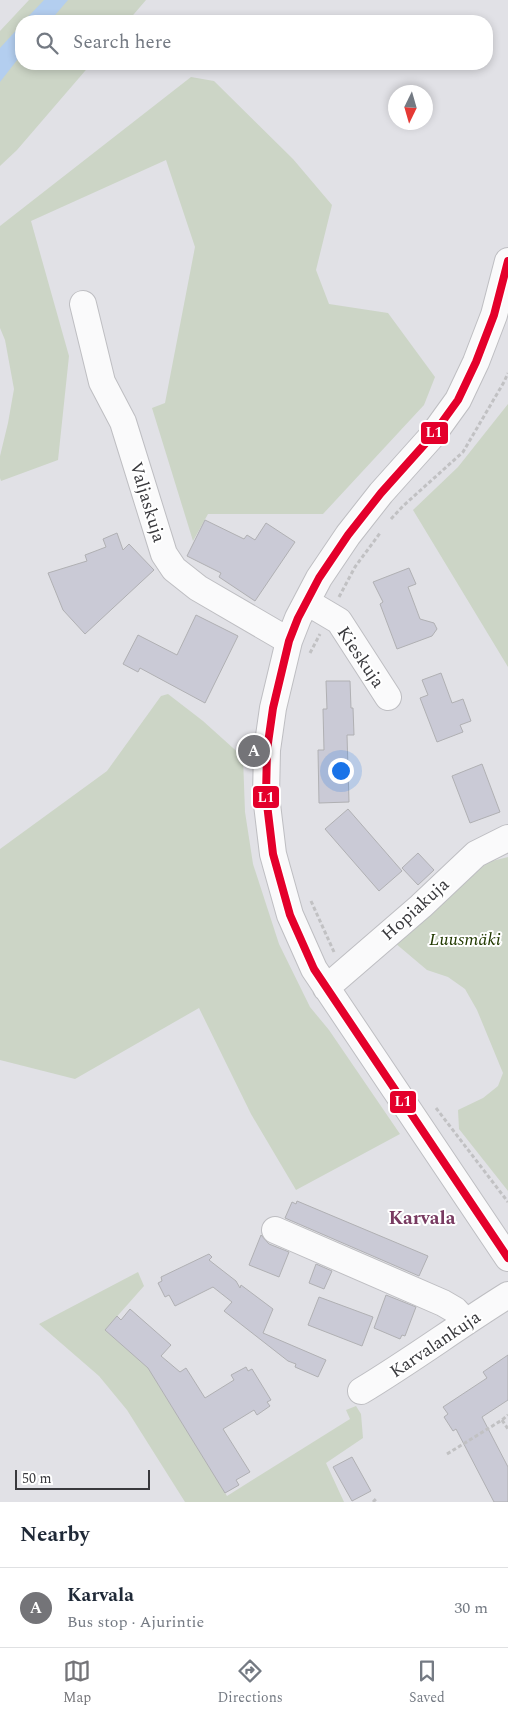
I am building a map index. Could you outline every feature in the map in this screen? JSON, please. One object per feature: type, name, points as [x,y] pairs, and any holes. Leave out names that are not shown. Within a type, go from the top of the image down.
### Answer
[{"type":"street","points":[[508,261],[494,315],[476,362],[458,400],[432,436],[381,493],[348,535],[319,578],[306,602],[290,641],[273,708],[267,750],[266,796],[273,854],[290,914],[314,969],[335,980],[508,1258]]},
{"type":"street","name":"Valjaskuja","points":[[83,304],[102,382],[123,422],[164,554],[174,569],[198,588],[290,641]]},
{"type":"street","name":"Kieskuja","points":[[306,602],[339,621],[388,698]]},
{"type":"street","name":"Hopiakuja","points":[[335,980],[421,906],[476,854],[508,838]]},
{"type":"street","points":[[275,1230],[443,1303],[455,1310],[466,1322]]},
{"type":"street","name":"Karvalankuja","points":[[361,1391],[508,1296]]},
{"type":"path","points":[[387,524],[403,506],[463,452],[508,373]]},
{"type":"path","points":[[306,660],[355,567],[381,531]]},
{"type":"path","points":[[308,895],[335,980]]},
{"type":"path","points":[[435,1106],[508,1202]]},
{"type":"path","points":[[447,1454],[508,1415]]},
{"type":"path","points":[[502,1420],[508,1429]]},
{"type":"green space","points":[[29,0],[146,0],[133,15],[15,15],[15,70],[86,70],[17,150],[0,166],[0,31]]},
{"type":"green space","points":[[191,77],[214,81],[293,159],[332,205],[316,270],[329,304],[388,313],[435,377],[424,405],[323,514],[208,514],[193,541],[152,408],[165,403],[195,247],[166,160],[31,221],[69,356],[58,460],[1,481],[0,478],[0,456],[14,389],[5,340],[0,328],[0,226]]},
{"type":"green space","points":[[508,404],[508,667],[413,510],[458,467]]},
{"type":"green space","points":[[168,694],[203,721],[243,757],[245,812],[253,864],[279,944],[310,1007],[329,1030],[400,1134],[296,1190],[251,1114],[199,1008],[75,1079],[0,1060],[0,849],[107,771],[161,696]]},
{"type":"green space","name":"Luusmäki","points":[[508,857],[508,1191],[459,1129],[458,1110],[483,1098],[498,1086],[503,1073],[477,1010],[465,989],[448,977],[427,970],[395,943],[488,862]]},
{"type":"green space","points":[[138,1272],[144,1286],[105,1330],[153,1372],[156,1381],[227,1496],[350,1419],[346,1410],[356,1406],[361,1414],[363,1438],[326,1463],[344,1502],[185,1502],[127,1410],[99,1376],[39,1324]]},
{"type":"water","points":[[44,0],[68,0],[55,15],[30,15]]},
{"type":"water","points":[[15,32],[15,63],[0,82],[0,48]]},
{"type":"building","points":[[205,520],[244,539],[247,535],[255,540],[266,523],[295,542],[255,601],[219,577],[221,573],[187,556]]},
{"type":"building","points":[[117,533],[123,550],[129,544],[154,570],[85,634],[63,610],[48,573],[87,561],[85,555],[106,547],[103,539]]},
{"type":"building","points":[[409,568],[416,584],[408,587],[420,619],[434,623],[437,629],[432,636],[397,649],[380,604],[383,602],[373,582]]},
{"type":"building","points":[[196,615],[238,636],[205,703],[140,668],[138,672],[123,664],[138,635],[177,655]]},
{"type":"building","points":[[441,673],[452,703],[463,699],[471,721],[460,725],[463,732],[437,742],[420,698],[428,695],[422,680]]},
{"type":"building","points":[[326,681],[350,681],[354,735],[347,735],[349,802],[319,803],[318,750],[324,750],[323,709],[327,709]]},
{"type":"building","points":[[482,764],[500,812],[470,823],[452,776]]},
{"type":"building","points":[[348,809],[402,871],[379,891],[325,829]]},
{"type":"building","points":[[418,853],[434,870],[418,885],[402,868]]},
{"type":"building","points":[[297,1201],[428,1256],[419,1276],[285,1218],[292,1202],[296,1204]]},
{"type":"building","points":[[261,1235],[269,1244],[289,1252],[279,1277],[249,1265]]},
{"type":"building","points":[[209,1254],[212,1257],[209,1260],[236,1281],[240,1288],[241,1285],[273,1309],[263,1333],[326,1360],[318,1377],[295,1367],[296,1364],[288,1361],[224,1311],[232,1302],[213,1287],[175,1306],[169,1295],[165,1297],[158,1283],[162,1281],[161,1277]]},
{"type":"building","points":[[316,1264],[332,1271],[324,1289],[309,1283]]},
{"type":"building","points":[[386,1295],[416,1307],[405,1336],[402,1335],[400,1339],[374,1328]]},
{"type":"building","points":[[319,1297],[373,1317],[362,1346],[308,1325]]},
{"type":"building","points":[[130,1309],[171,1345],[161,1356],[180,1372],[186,1368],[205,1398],[234,1380],[231,1375],[246,1367],[248,1371],[252,1369],[271,1400],[267,1402],[270,1406],[257,1415],[254,1410],[223,1429],[250,1472],[236,1480],[239,1485],[225,1493],[148,1368],[105,1330],[117,1316],[121,1320]]},
{"type":"building","points":[[508,1355],[508,1400],[482,1417],[508,1467],[508,1502],[494,1502],[456,1429],[453,1431],[444,1417],[448,1414],[443,1407],[487,1378],[483,1372]]},
{"type":"building","points":[[352,1457],[371,1491],[352,1501],[333,1467]]},
{"type":"transit line","name":"L1","points":[[508,261],[494,315],[476,362],[458,400],[432,436],[381,493],[348,535],[319,578],[298,618],[289,641],[273,708],[267,750],[266,796],[273,854],[290,915],[314,969],[508,1258]]},
{"type":"place","name":"Karvala","points":[[254,751]]},
{"type":"district","name":"Karvala","points":[[422,1217]]}]
